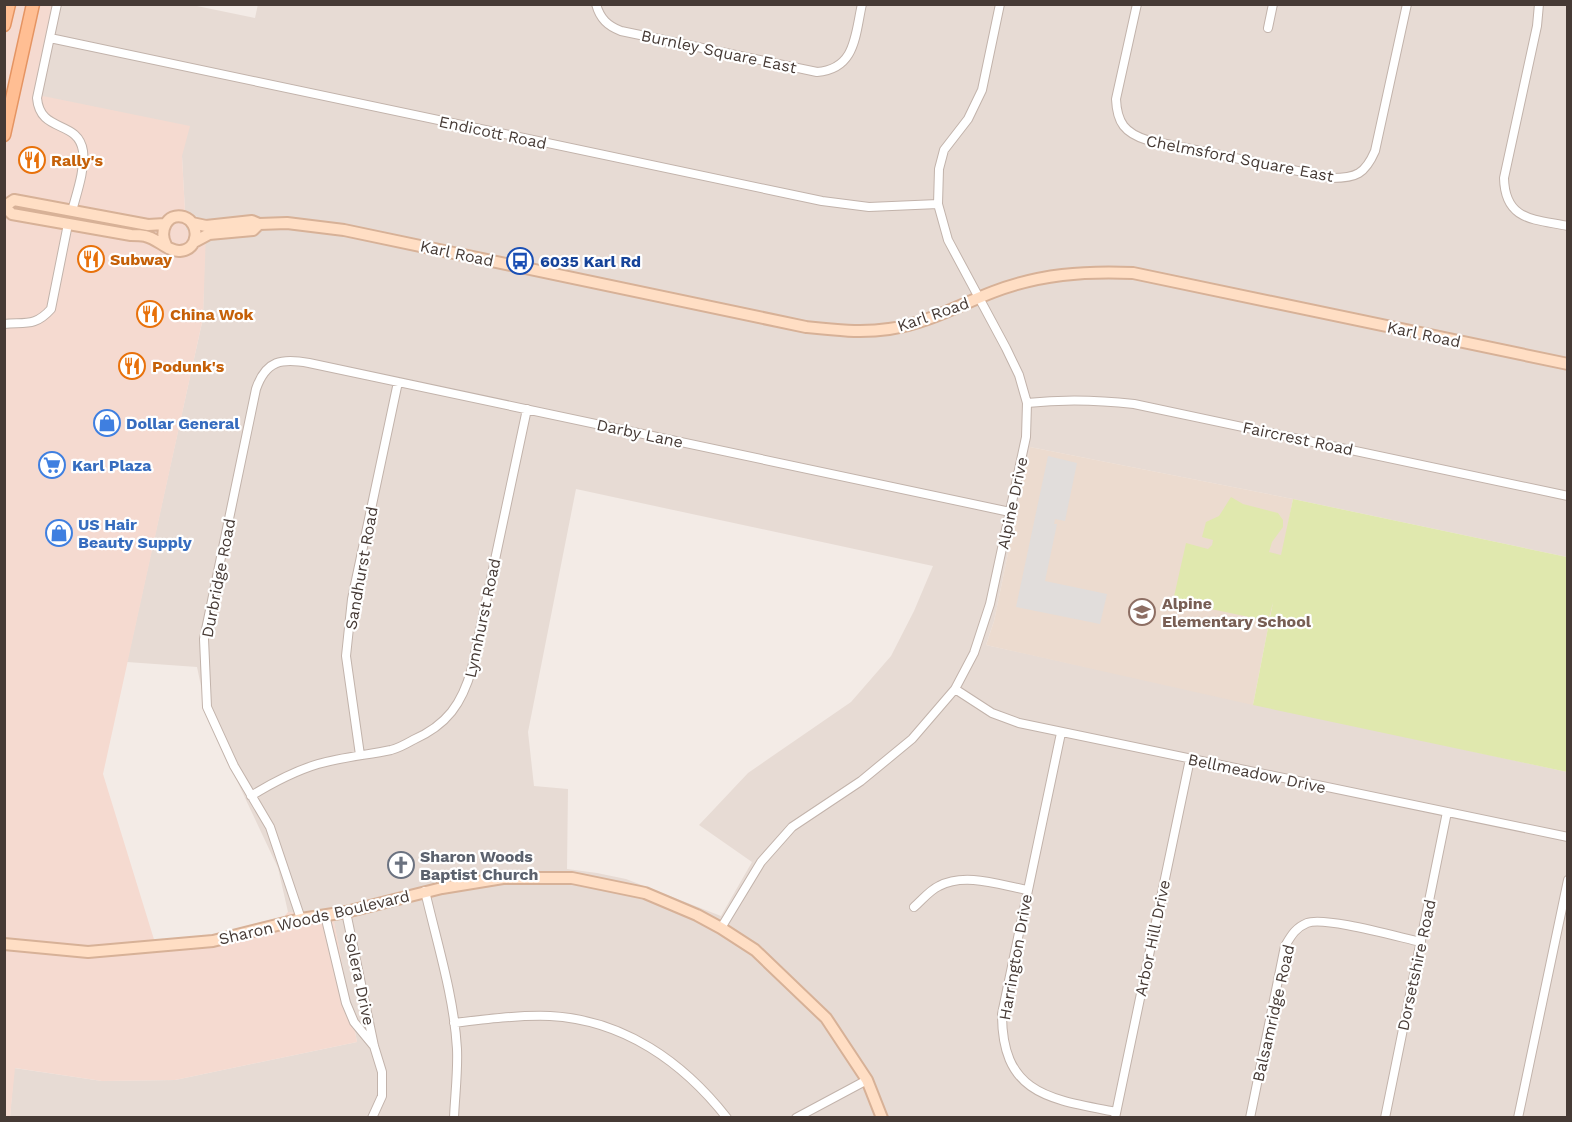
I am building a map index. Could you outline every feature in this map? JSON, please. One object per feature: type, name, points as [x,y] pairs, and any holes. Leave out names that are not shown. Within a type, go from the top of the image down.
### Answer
[{"type":"main road","points":[[4,25],[9,4]]},
{"type":"main road","points":[[4,135],[33,4]]},
{"type":"street","points":[[57,4],[37,98],[38,107],[44,118],[67,128],[76,136],[83,148],[84,162],[72,211]]},
{"type":"street","name":"Burnley Square East","points":[[596,4],[603,20],[611,27],[621,31],[817,72],[828,71],[847,59],[852,48],[862,4]]},
{"type":"street","name":"Alpine Drive","points":[[721,928],[761,862],[792,827],[861,781],[912,740],[955,689],[974,653],[990,604],[1026,437],[1027,403],[1019,375],[948,240],[938,204],[939,169],[944,150],[968,119],[982,90],[1000,4]]},
{"type":"street","name":"Chelmsford Square East","points":[[1137,4],[1116,99],[1116,114],[1124,127],[1134,136],[1332,178],[1346,178],[1360,174],[1369,164],[1375,152],[1407,4]]},
{"type":"street","points":[[1268,28],[1273,4]]},
{"type":"street","points":[[1539,4],[1537,26],[1504,178],[1504,193],[1511,206],[1519,214],[1568,226]]},
{"type":"street","name":"Endicott Road","points":[[50,38],[822,201],[869,207],[938,204]]},
{"type":"street","points":[[14,200],[72,211],[148,225],[165,224],[173,218],[186,218],[196,231],[194,242],[180,251],[146,236],[12,214],[5,206],[14,200]]},
{"type":"street","name":"Karl Road","points":[[192,223],[206,226],[252,221],[259,224],[286,224],[344,230],[806,327],[850,331],[890,329],[930,318],[995,291],[1057,274],[1095,271],[1133,273],[1568,364]]},
{"type":"street","points":[[4,324],[36,321],[44,317],[51,309],[68,224]]},
{"type":"street","points":[[165,224],[162,234],[166,245]]},
{"type":"street","name":"Karl Road","points":[[194,242],[209,234],[253,230],[259,224]]},
{"type":"street","name":"Darby Lane","points":[[270,366],[281,361],[293,360],[1010,512]]},
{"type":"street","name":"Durbridge Road","points":[[270,366],[261,376],[256,389],[204,639],[207,707],[234,766],[270,827],[301,919]]},
{"type":"street","name":"Sandhurst Road","points":[[360,755],[346,656],[352,599],[398,382]]},
{"type":"street","name":"Faircrest Road","points":[[1027,403],[1108,401],[1134,404],[1568,496]]},
{"type":"street","name":"Lynnhurst Road","points":[[251,796],[270,784],[318,764],[393,749],[429,733],[446,720],[467,688],[527,409]]},
{"type":"street","name":"Bellmeadow Drive","points":[[955,689],[992,713],[1019,723],[1568,837]]},
{"type":"street","name":"Harrington Drive","points":[[1061,733],[1002,1014],[1002,1031],[1011,1063],[1026,1083],[1047,1097],[1115,1115]]},
{"type":"street","name":"Arbor Hill Drive","points":[[1115,1115],[1190,759]]},
{"type":"street","name":"Dorsetshire Road","points":[[1385,1118],[1447,812]]},
{"type":"street","name":"Sharon Woods Boulevard","points":[[4,944],[88,952],[213,941],[301,919],[346,912],[425,891],[503,878],[573,878],[645,893],[697,915],[755,950],[825,1018],[867,1080],[882,1118]]},
{"type":"street","points":[[914,907],[939,886],[960,880],[981,881],[1027,890]]},
{"type":"street","points":[[1518,1118],[1568,880]]},
{"type":"street","points":[[425,891],[452,1004],[457,1050],[454,1118]]},
{"type":"street","name":"Solera Drive","points":[[346,912],[374,1046],[382,1072],[382,1096],[372,1118]]},
{"type":"street","name":"Solera Drive","points":[[325,915],[346,1003],[354,1022],[374,1046]]},
{"type":"street","name":"Balsamridge Road","points":[[1250,1118],[1285,946],[1293,932],[1308,922],[1325,922],[1421,942]]},
{"type":"street","points":[[454,1023],[498,1018],[551,1016],[602,1026],[643,1043],[673,1062],[705,1090],[727,1118]]},
{"type":"street","points":[[795,1118],[867,1080]]},
{"type":"shaded area","points":[[57,4],[38,95],[190,126],[182,156],[186,230],[206,231],[203,318],[103,774],[156,946],[280,921],[288,912],[333,916],[357,1042],[175,1080],[102,1081],[15,1068],[10,1117],[5,1118],[4,5]]},
{"type":"shaded area","points":[[258,4],[1567,5],[1567,557],[1293,499],[1030,447],[994,621],[986,645],[1567,772],[1567,1117],[10,1118],[14,1068],[102,1081],[175,1080],[357,1042],[333,917],[288,912],[278,868],[208,719],[197,667],[127,662],[203,318],[205,231],[186,230],[182,156],[38,95],[57,5],[192,5],[255,18]],"holes":[[[576,489],[933,566],[914,611],[891,656],[851,702],[748,773],[699,825],[752,862],[721,916],[626,879],[567,869],[568,789],[534,786],[528,732]]]},
{"type":"shaded area","points":[[1030,447],[1293,499],[1253,705],[986,645],[994,621]]},
{"type":"shaded area","points":[[1048,456],[1077,463],[1065,521],[1055,519],[1054,524],[1057,524],[1045,581],[1107,594],[1100,624],[1016,607]]},
{"type":"green space","points":[[1231,497],[1243,504],[1278,513],[1283,520],[1283,527],[1272,542],[1269,552],[1281,555],[1293,499],[1567,557],[1567,772],[1253,705],[1273,602],[1268,621],[1173,601],[1186,543],[1208,549],[1212,545],[1213,540],[1202,537],[1206,522],[1219,516]]},
{"type":"place","name":"Rally's","points":[[32,160]]},
{"type":"place","name":"Subway","points":[[91,259]]},
{"type":"place","name":"6035 Karl Rd","points":[[520,261]]},
{"type":"place","name":"China Wok","points":[[150,314]]},
{"type":"place","name":"Podunk's","points":[[132,366]]},
{"type":"place","name":"Dollar General","points":[[107,423]]},
{"type":"place","name":"Karl Plaza","points":[[52,465]]},
{"type":"place","name":"US Hair Beauty Supply","points":[[59,533]]},
{"type":"place","name":"Alpine Elementary School","points":[[1142,612]]},
{"type":"place","name":"Sharon Woods Baptist Church","points":[[401,865]]}]
